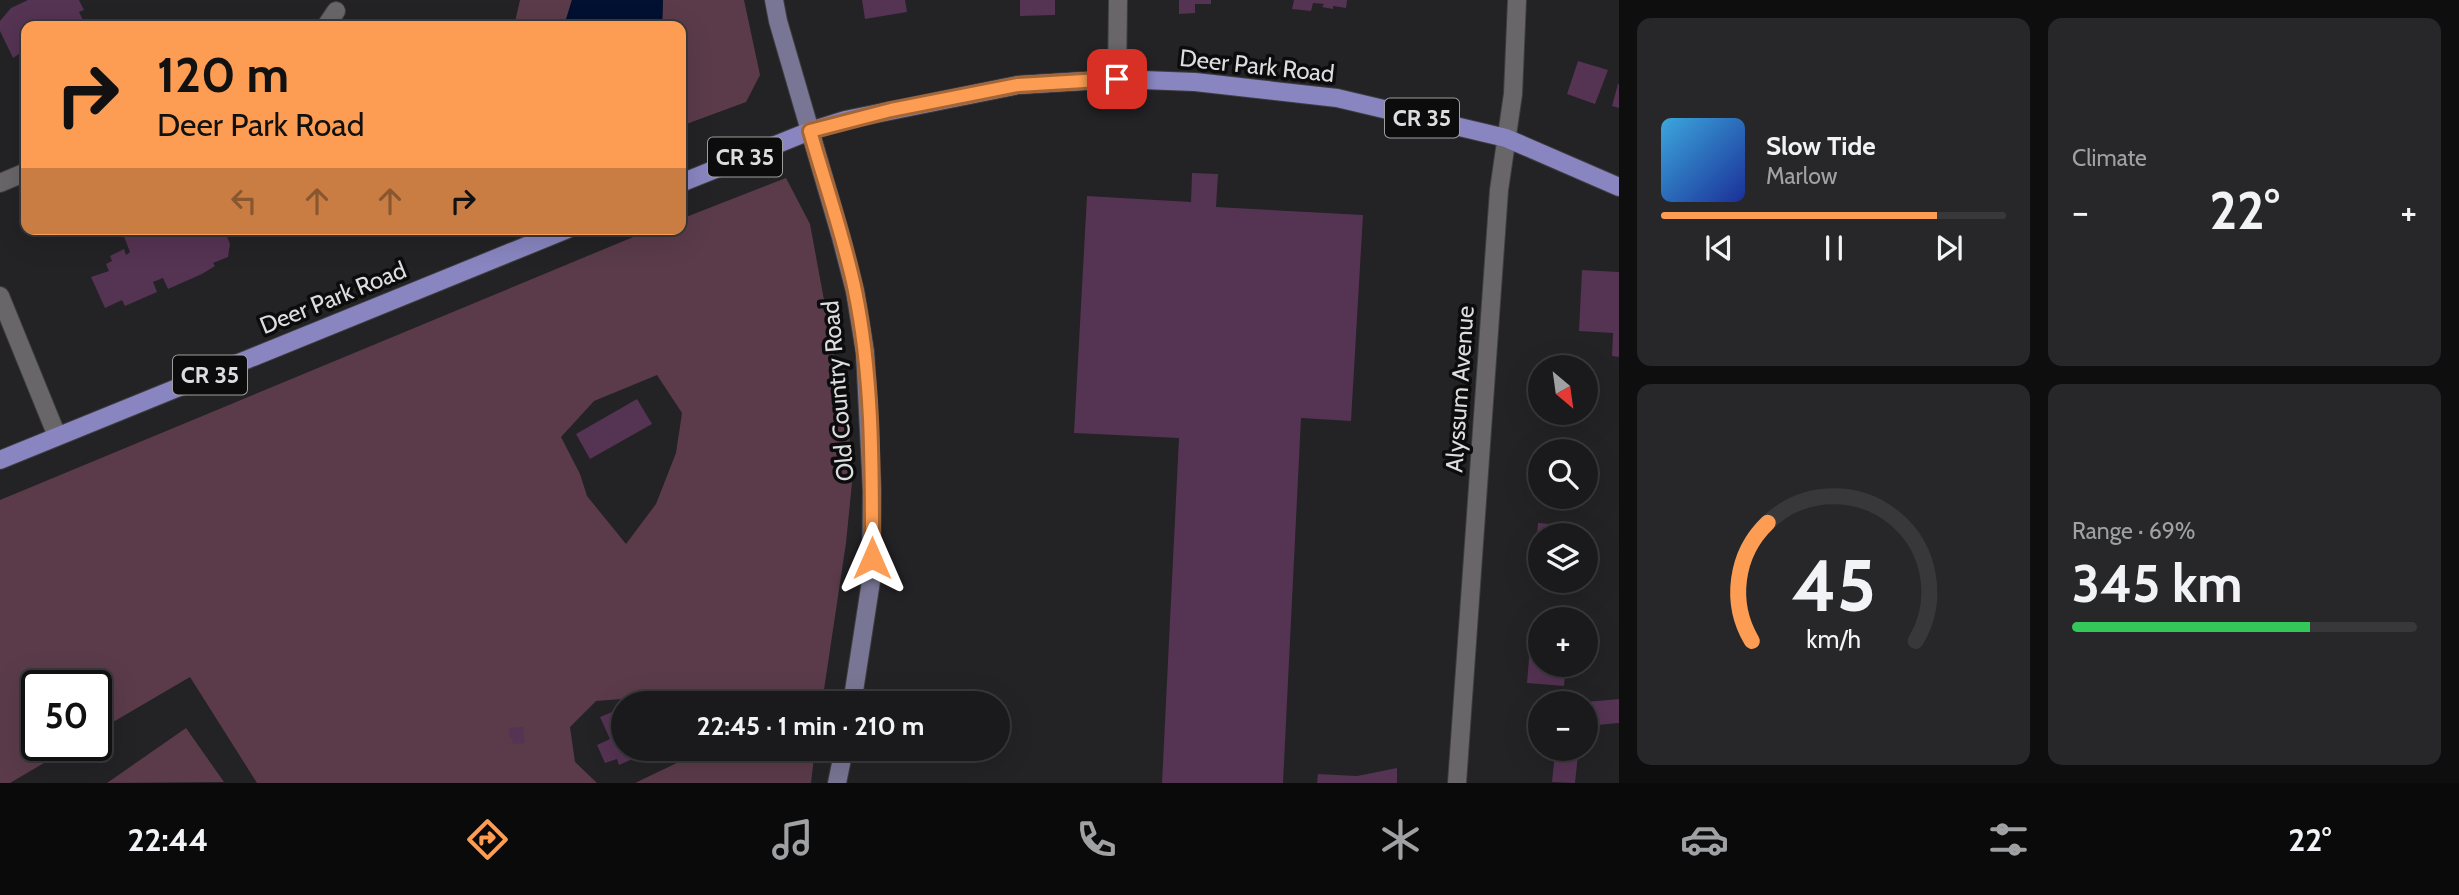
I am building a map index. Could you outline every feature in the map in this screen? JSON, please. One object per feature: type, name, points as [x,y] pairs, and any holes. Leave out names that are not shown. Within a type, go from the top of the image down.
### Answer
[{"type":"main road","name":"Old Country Road","points":[[774,0],[842,237],[855,292],[864,352],[872,491],[871,580],[854,691]]},
{"type":"main road","name":"Deer Park Road","points":[[686,181],[810,131],[891,110],[1018,85],[1117,79],[1195,82],[1338,98],[1506,138],[1619,187]]},
{"type":"main road","name":"Deer Park Road","points":[[0,460],[553,235]]},
{"type":"main road","points":[[837,783],[842,761]]},
{"type":"street","points":[[1117,79],[1118,0]]},
{"type":"street","name":"Alyssum Avenue","points":[[1457,783],[1498,204],[1513,94],[1517,0]]},
{"type":"street","points":[[0,183],[21,174]]},
{"type":"street","points":[[0,296],[57,436]]},
{"type":"shaded area","points":[[520,0],[572,0],[566,21],[515,21]]},
{"type":"shaded area","points":[[663,0],[744,0],[760,75],[746,102],[686,124],[686,21],[662,21]]},
{"type":"shaded area","points":[[786,178],[810,224],[854,463],[846,543],[824,691],[611,691],[611,700],[596,701],[570,727],[575,762],[597,783],[257,783],[190,677],[112,723],[112,670],[21,670],[21,761],[47,761],[10,783],[0,783],[0,500],[639,235],[686,235],[686,217]],"holes":[[[657,375],[682,413],[676,453],[656,504],[626,544],[587,496],[580,474],[561,437],[594,401]]]},
{"type":"shaded area","points":[[186,728],[224,782],[107,783]]},
{"type":"shaded area","points":[[681,761],[814,761],[811,783],[635,783]]},
{"type":"water","points":[[572,0],[663,0],[662,21],[566,21]]},
{"type":"building","points":[[28,0],[79,0],[84,10],[79,12],[84,21],[21,21],[21,52],[13,58],[0,31],[0,21],[11,8]]},
{"type":"building","points":[[862,0],[905,0],[907,12],[865,19]]},
{"type":"building","points":[[1020,0],[1055,0],[1055,15],[1020,16]]},
{"type":"building","points":[[1179,0],[1211,0],[1211,4],[1195,4],[1195,13],[1179,14]]},
{"type":"building","points":[[1294,0],[1347,0],[1346,8],[1333,6],[1333,9],[1322,7],[1324,4],[1313,3],[1311,11],[1292,9]]},
{"type":"building","points":[[1578,61],[1608,70],[1595,104],[1567,94]]},
{"type":"building","points":[[1619,84],[1619,108],[1612,106]]},
{"type":"building","points":[[1192,173],[1218,174],[1216,207],[1363,215],[1351,421],[1301,418],[1283,783],[1162,783],[1179,438],[1074,433],[1087,196],[1191,202]]},
{"type":"building","points":[[123,235],[226,235],[230,244],[228,257],[213,263],[215,266],[202,274],[168,289],[163,278],[153,282],[157,292],[125,306],[122,300],[105,308],[91,277],[109,271],[106,264],[112,261],[110,256],[124,249],[126,255],[130,252]]},
{"type":"building","points":[[1582,270],[1619,272],[1619,357],[1612,356],[1613,333],[1579,331]]},
{"type":"building","points":[[637,399],[652,424],[590,459],[576,434]]},
{"type":"building","points":[[1528,671],[1528,677],[1565,677],[1564,686],[1527,683]]},
{"type":"building","points":[[1619,699],[1619,723],[1598,725],[1598,701]]},
{"type":"building","points":[[611,712],[611,761],[605,763],[597,745],[610,739],[600,717]]},
{"type":"building","points":[[523,727],[525,743],[513,744],[509,728]]},
{"type":"building","points":[[1554,761],[1577,761],[1575,783],[1552,782]]},
{"type":"building","points":[[1397,768],[1397,783],[1317,783],[1318,774],[1357,776]]},
{"type":"route","points":[[872,558],[872,491],[864,352],[855,292],[842,237],[810,131],[845,120],[1018,85],[1117,79]]}]
